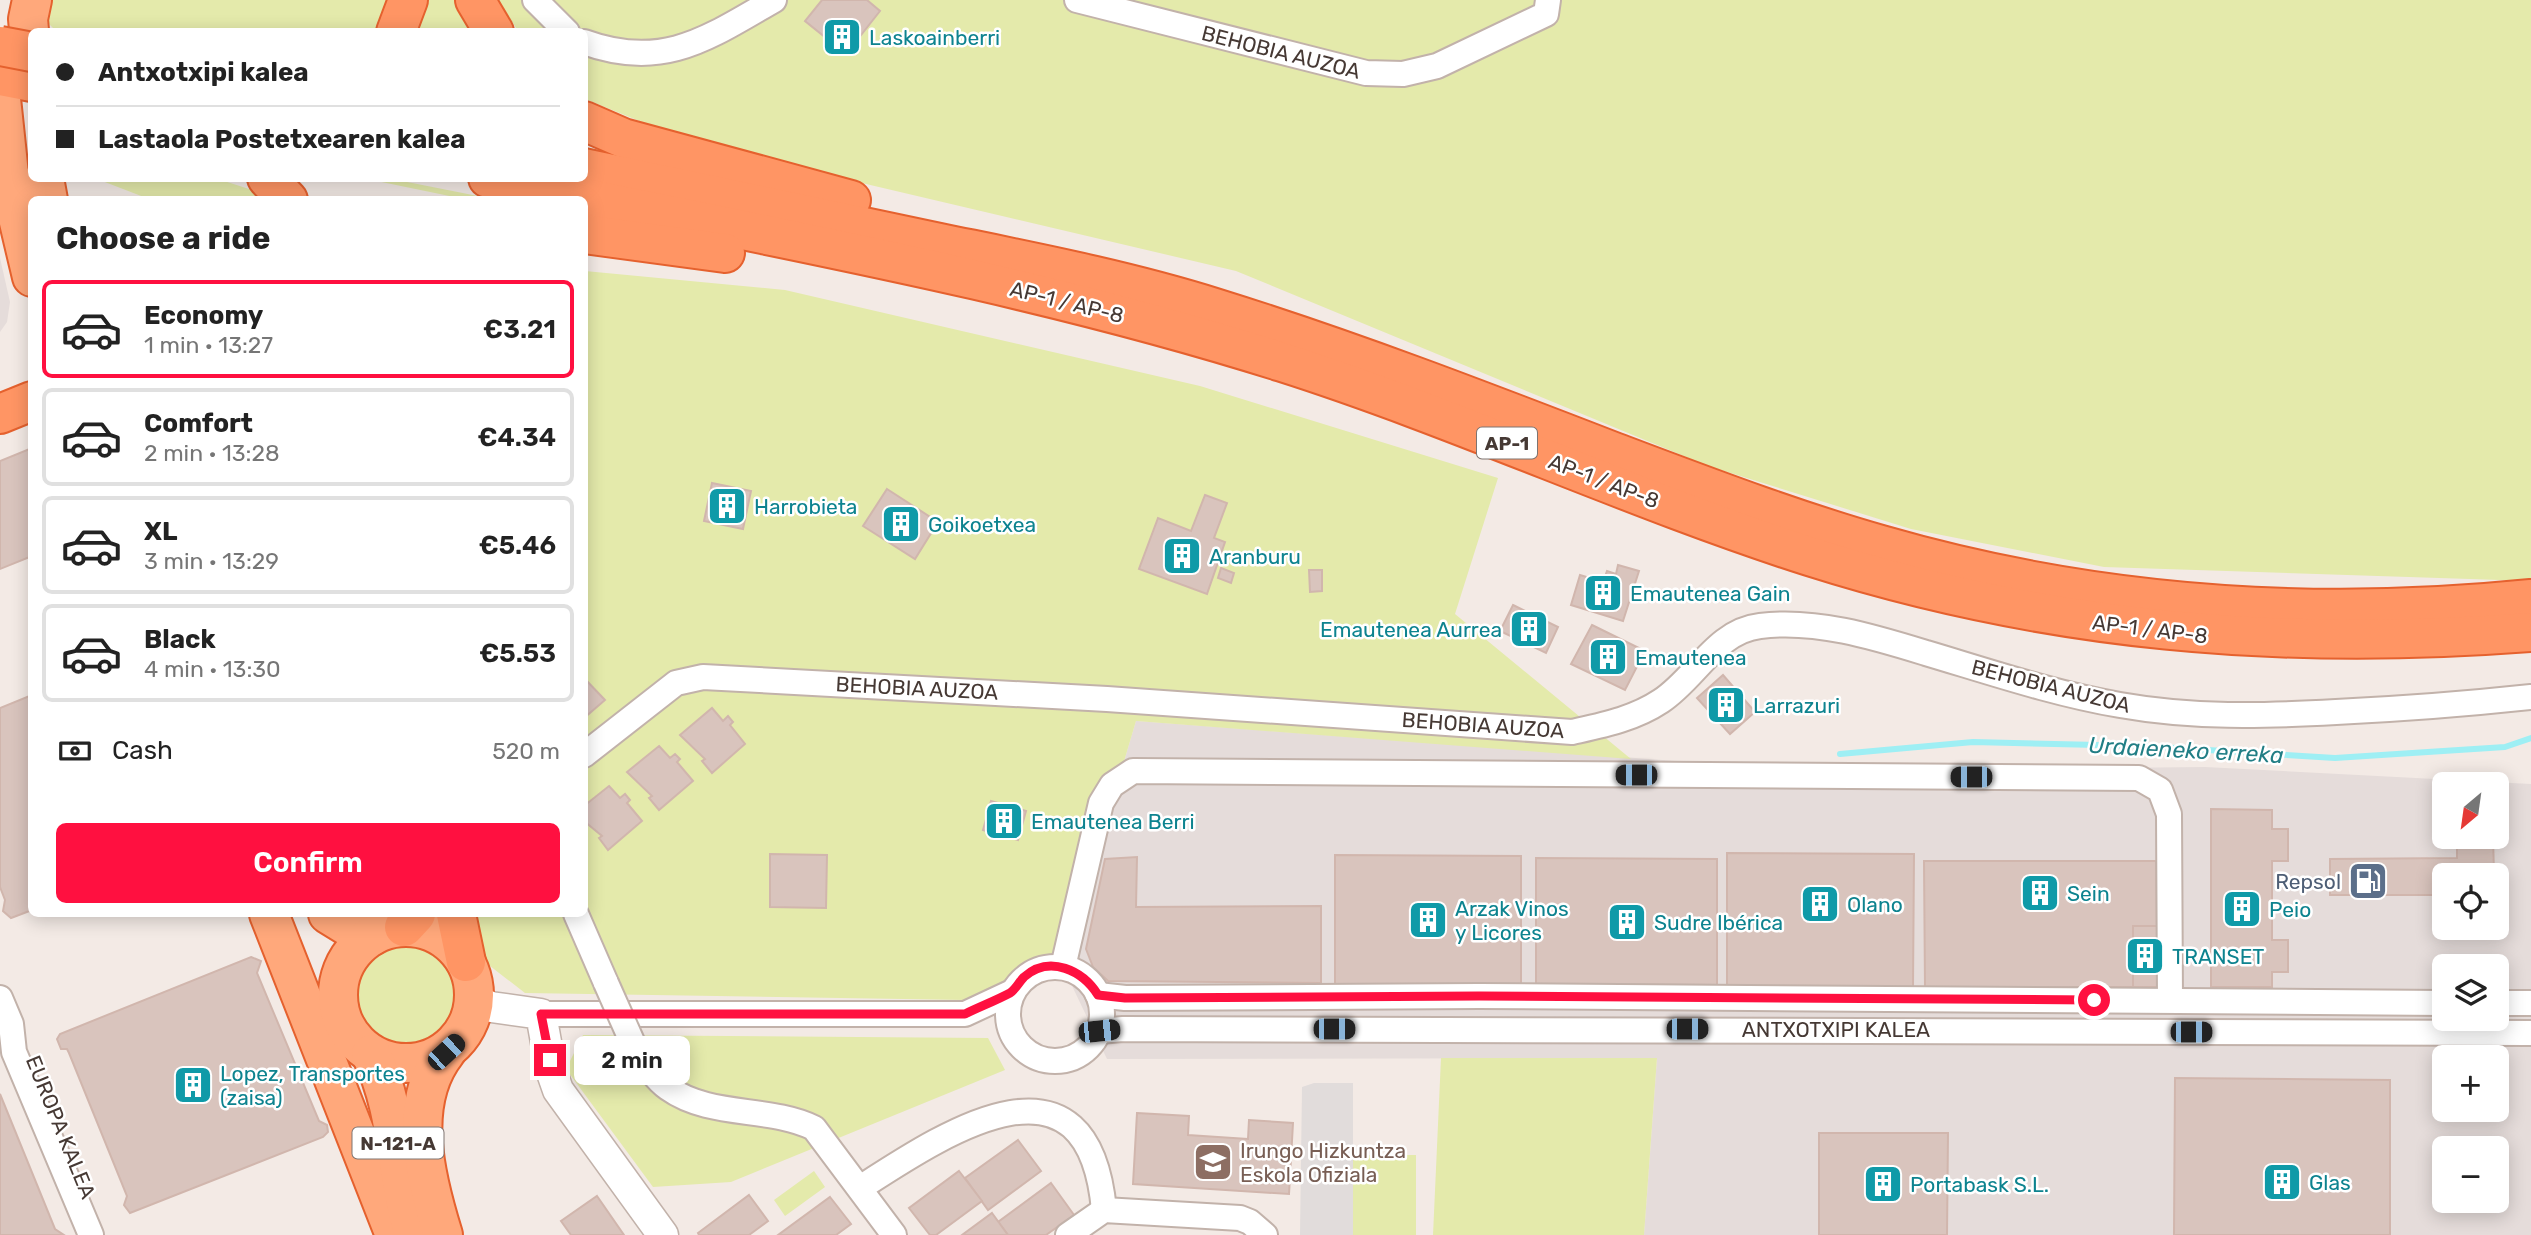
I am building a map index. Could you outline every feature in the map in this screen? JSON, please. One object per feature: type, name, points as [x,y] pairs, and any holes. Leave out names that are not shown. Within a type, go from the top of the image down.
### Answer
[{"type":"highway","points":[[29,28],[32,0]]},
{"type":"highway","points":[[398,28],[408,0]]},
{"type":"highway","points":[[475,0],[492,28]]},
{"type":"highway","points":[[0,46],[28,51]]},
{"type":"highway","points":[[0,76],[28,81]]},
{"type":"highway","points":[[0,89],[10,184],[28,260]]},
{"type":"highway","points":[[588,123],[623,138],[928,220],[1053,266]]},
{"type":"highway","name":"AP-1 / AP-8","points":[[588,169],[1053,266],[1208,305],[1297,334],[1754,503],[1880,545],[1957,565],[2074,588],[2221,605],[2410,608],[2531,599]]},
{"type":"highway","points":[[271,182],[284,196]]},
{"type":"highway","name":"AP-1 / AP-8","points":[[507,182],[573,196]]},
{"type":"highway","name":"AP-1 / AP-8","points":[[588,199],[1023,291],[1162,326],[1288,364],[1471,429],[1743,534],[1937,593],[2069,619],[2202,635],[2335,641],[2531,632]]},
{"type":"highway","points":[[588,234],[644,240],[971,293],[1023,291]]},
{"type":"highway","points":[[0,414],[28,403]]},
{"type":"highway","name":"N-121-A","points":[[270,917],[395,1235]]},
{"type":"highway","name":"N-121-A","points":[[283,917],[338,998],[347,1030],[371,1054],[391,1106],[401,1183],[413,1235]]},
{"type":"highway","points":[[333,917],[354,930],[397,925],[422,929],[440,936],[466,962]]},
{"type":"highway","points":[[457,917],[466,962],[474,981],[475,1000]]},
{"type":"highway","points":[[338,998],[346,963],[357,948],[397,925]]},
{"type":"highway","name":"N-121-A","points":[[443,1235],[427,1164],[423,1104],[428,1080],[446,1052],[461,1038],[471,1020],[475,1000]]},
{"type":"highway","name":"N-121-A","points":[[371,1054],[400,1064],[415,1064],[446,1052]]},
{"type":"street","points":[[535,0],[563,28]]},
{"type":"street","points":[[588,44],[608,51],[639,55],[671,52],[698,43],[775,0]]},
{"type":"street","name":"BEHOBIA AUZOA","points":[[1077,0],[1366,73],[1403,74],[1437,66],[1546,14],[1548,0]]},
{"type":"street","name":"BEHOBIA AUZOA","points":[[588,752],[676,683],[703,677],[1090,698],[1572,732],[1622,721],[1662,701],[1732,634],[1758,626],[1787,625],[1827,628],[1880,639],[2104,701],[2176,713],[2240,717],[2447,706],[2531,697]]},
{"type":"street","points":[[1063,967],[1101,803],[1112,785],[1133,771],[2139,778],[2160,790],[2169,814],[2170,1000]]},
{"type":"street","points":[[577,917],[634,1046],[666,1087],[689,1101],[794,1118],[814,1128],[894,1235]]},
{"type":"street","points":[[965,1014],[1013,1037],[1036,1057],[1065,1060],[1089,1046],[1099,1031],[1102,1008],[1098,995],[1078,972],[1063,967],[1042,968],[1033,972],[1025,976],[1012,992],[1007,1007],[1013,1037]]},
{"type":"street","points":[[475,1000],[491,1007],[541,1014],[965,1014],[1012,992]]},
{"type":"street","name":"ANTXOTXIPI KALEA","points":[[1098,995],[1125,998],[1479,996],[2432,1003]]},
{"type":"street","name":"EUROPA KALEA","points":[[0,998],[11,1024],[27,1044],[100,1222],[102,1235]]},
{"type":"street","points":[[2509,1003],[2531,1003]]},
{"type":"street","points":[[541,1014],[551,1070],[558,1090],[663,1235]]},
{"type":"street","name":"EUROPA KALEA","points":[[11,1024],[14,1052],[91,1235]]},
{"type":"street","name":"ANTXOTXIPI KALEA","points":[[1099,1031],[1969,1029],[2531,1033]]},
{"type":"street","points":[[860,1188],[971,1122],[1028,1109],[1055,1116],[1087,1141],[1098,1167],[1104,1210]]},
{"type":"street","points":[[1068,1235],[1104,1210],[1240,1219],[1250,1222],[1265,1235]]},
{"type":"shaded area","points":[[0,258],[10,302],[7,322],[0,332]]},
{"type":"shaded area","points":[[1136,721],[1811,771],[2205,767],[2432,779],[2432,849],[2510,849],[2510,783],[2531,784],[2531,1235],[1644,1235],[1657,1058],[1107,1059],[1063,967]]},
{"type":"shaded area","points":[[1314,1083],[1353,1083],[1353,1235],[1300,1235],[1302,1087]]},
{"type":"green space","points":[[45,0],[400,0],[385,28],[53,28],[49,24]]},
{"type":"green space","points":[[425,0],[459,0],[476,28],[416,28]]},
{"type":"green space","points":[[498,0],[2531,0],[2531,581],[2104,567],[1911,529],[1708,466],[1236,271],[696,144],[588,100],[588,28],[516,28]]},
{"type":"green space","points":[[105,182],[227,182],[271,196],[141,196]]},
{"type":"green space","points":[[382,182],[407,182],[478,196],[449,196]]},
{"type":"green space","points":[[588,271],[785,290],[1200,386],[1498,478],[1455,614],[1631,759],[1136,721],[1063,967],[966,1000],[525,993],[481,959],[474,917],[588,917]]},
{"type":"green space","points":[[406,945],[426,949],[442,960],[453,976],[457,996],[453,1016],[442,1032],[426,1043],[406,1047],[386,1043],[370,1032],[359,1016],[355,996],[359,976],[370,960],[386,949]]},
{"type":"green space","points":[[583,1035],[988,1038],[1005,1070],[731,1182],[653,1187],[566,1069]]},
{"type":"green space","points":[[1441,1058],[1657,1058],[1644,1235],[1433,1235]]},
{"type":"green space","points":[[1353,1155],[1416,1155],[1416,1235],[1353,1235]]},
{"type":"green space","points":[[814,1171],[825,1187],[785,1216],[774,1200]]},
{"type":"building","name":"Laskoainberri","points":[[822,0],[867,0],[880,11],[846,54],[805,21]]},
{"type":"building","points":[[28,450],[28,558],[0,569],[0,461]]},
{"type":"building","name":"Harrobieta","points":[[712,483],[751,491],[743,529],[704,521]]},
{"type":"building","name":"Goikoetxea","points":[[887,489],[938,522],[915,559],[863,526]]},
{"type":"building","name":"Aranburu","points":[[1205,495],[1227,503],[1214,538],[1225,542],[1207,594],[1139,569],[1158,518],[1191,531]]},
{"type":"building","name":"Emautenea Gain","points":[[1618,565],[1639,571],[1623,621],[1571,605],[1580,575],[1603,582],[1607,571],[1616,574]]},
{"type":"building","points":[[1221,568],[1234,573],[1231,583],[1218,578]]},
{"type":"building","points":[[1309,570],[1322,570],[1322,591],[1310,592]]},
{"type":"building","name":"Emautenea Aurrea","points":[[1513,605],[1558,627],[1546,653],[1500,631]]},
{"type":"building","name":"Emautenea","points":[[1592,625],[1645,651],[1625,690],[1571,664]]},
{"type":"building","name":"Larrazuri","points":[[1723,675],[1755,712],[1730,734],[1697,698]]},
{"type":"building","points":[[588,682],[605,700],[588,715]]},
{"type":"building","points":[[28,697],[28,912],[11,918],[3,911],[5,900],[0,887],[0,708]]},
{"type":"building","points":[[712,708],[723,721],[728,716],[733,722],[730,725],[745,744],[712,773],[702,761],[705,759],[680,735]]},
{"type":"building","points":[[659,746],[670,758],[675,754],[680,759],[677,762],[693,781],[659,810],[649,798],[652,796],[627,772]]},
{"type":"building","points":[[609,786],[620,798],[625,794],[630,800],[627,803],[642,821],[608,850],[599,838],[602,836],[588,824],[588,803]]},
{"type":"building","name":"Emautenea Berri","points":[[991,801],[1026,811],[1018,840],[983,830]]},
{"type":"building","name":"Peio","points":[[2211,809],[2272,810],[2272,829],[2288,829],[2288,861],[2272,861],[2272,940],[2288,940],[2288,972],[2272,972],[2272,987],[2211,987]]},
{"type":"building","points":[[2457,849],[2493,849],[2494,863],[2432,863],[2432,895],[2330,895],[2330,859],[2457,858]]},
{"type":"building","name":"Olano","points":[[1727,853],[1914,854],[1913,987],[1727,986]]},
{"type":"building","points":[[770,854],[827,855],[826,908],[770,907]]},
{"type":"building","name":"Arzak Vinos y Licores","points":[[1335,855],[1521,856],[1521,984],[1335,984]]},
{"type":"building","points":[[1137,857],[1136,907],[1321,906],[1321,983],[1108,981],[1093,967],[1086,949],[1105,859]]},
{"type":"building","name":"Sudre Ibérica","points":[[1536,858],[1717,859],[1717,985],[1536,984]]},
{"type":"building","name":"Sein","points":[[1924,861],[2156,861],[2157,926],[2133,926],[2133,987],[1925,987]]},
{"type":"building","name":"TRANSET","points":[[2133,926],[2157,926],[2157,987],[2133,987]]},
{"type":"building","name":"Lopez, Transportes (zaisa)","points":[[251,957],[261,961],[257,973],[319,1121],[327,1125],[328,1132],[323,1137],[130,1213],[124,1205],[127,1196],[69,1053],[67,1049],[61,1049],[57,1039],[60,1034]]},
{"type":"building","name":"Glas","points":[[2175,1078],[2390,1080],[2390,1235],[2174,1235]]},
{"type":"building","points":[[0,1094],[55,1229],[64,1235],[0,1235]]},
{"type":"building","name":"Irungo Hizkuntza Eskola Ofiziala","points":[[1137,1113],[1189,1116],[1188,1135],[1248,1139],[1249,1120],[1293,1123],[1289,1194],[1133,1184]]},
{"type":"building","name":"Portabask S.L.","points":[[1819,1133],[1948,1133],[1947,1235],[1819,1235]]},
{"type":"building","points":[[1018,1140],[1041,1171],[988,1210],[965,1178]]},
{"type":"building","points":[[959,1171],[982,1201],[936,1235],[930,1235],[909,1208]]},
{"type":"building","points":[[1051,1183],[1074,1215],[1046,1235],[1008,1235],[998,1222]]},
{"type":"building","points":[[749,1195],[768,1221],[749,1235],[699,1235],[698,1233]]},
{"type":"building","points":[[597,1196],[624,1235],[571,1235],[561,1221]]},
{"type":"building","points":[[830,1197],[851,1224],[836,1235],[778,1235]]},
{"type":"building","points":[[992,1213],[1008,1235],[962,1235]]},
{"type":"waterway","name":"Urdaieneko erreka","points":[[1840,754],[1973,742],[2143,746],[2335,758],[2505,747],[2531,738]]},
{"type":"place","name":"Laskoainberri","points":[[842,37]]},
{"type":"place","name":"Harrobieta","points":[[727,506]]},
{"type":"place","name":"Goikoetxea","points":[[901,524]]},
{"type":"place","name":"Aranburu","points":[[1182,556]]},
{"type":"place","name":"Emautenea Gain","points":[[1603,593]]},
{"type":"place","name":"Emautenea Aurrea","points":[[1529,629]]},
{"type":"place","name":"Emautenea","points":[[1608,657]]},
{"type":"place","name":"Larrazuri","points":[[1726,705]]},
{"type":"place","name":"Emautenea Berri","points":[[1004,821]]},
{"type":"place","name":"Repsol","points":[[2368,881]]},
{"type":"place","name":"Sein","points":[[2040,893]]},
{"type":"place","name":"Olano","points":[[1820,904]]},
{"type":"place","name":"Peio","points":[[2242,909]]},
{"type":"place","name":"Arzak Vinos y Licores","points":[[1428,920]]},
{"type":"place","name":"Sudre Ibérica","points":[[1627,922]]},
{"type":"place","name":"TRANSET","points":[[2145,956]]},
{"type":"place","name":"Lopez, Transportes (zaisa)","points":[[193,1085]]},
{"type":"place","name":"Irungo Hizkuntza Eskola Ofiziala","points":[[1213,1162]]},
{"type":"place","name":"Glas","points":[[2282,1182]]},
{"type":"place","name":"Portabask S.L.","points":[[1883,1184]]},
{"type":"route","points":[[550,1060],[541,1014],[965,1014],[1012,992],[1025,976],[1042,968],[1063,967],[1078,972],[1090,982],[1098,995],[1125,998],[1479,996],[2094,1000]]}]
